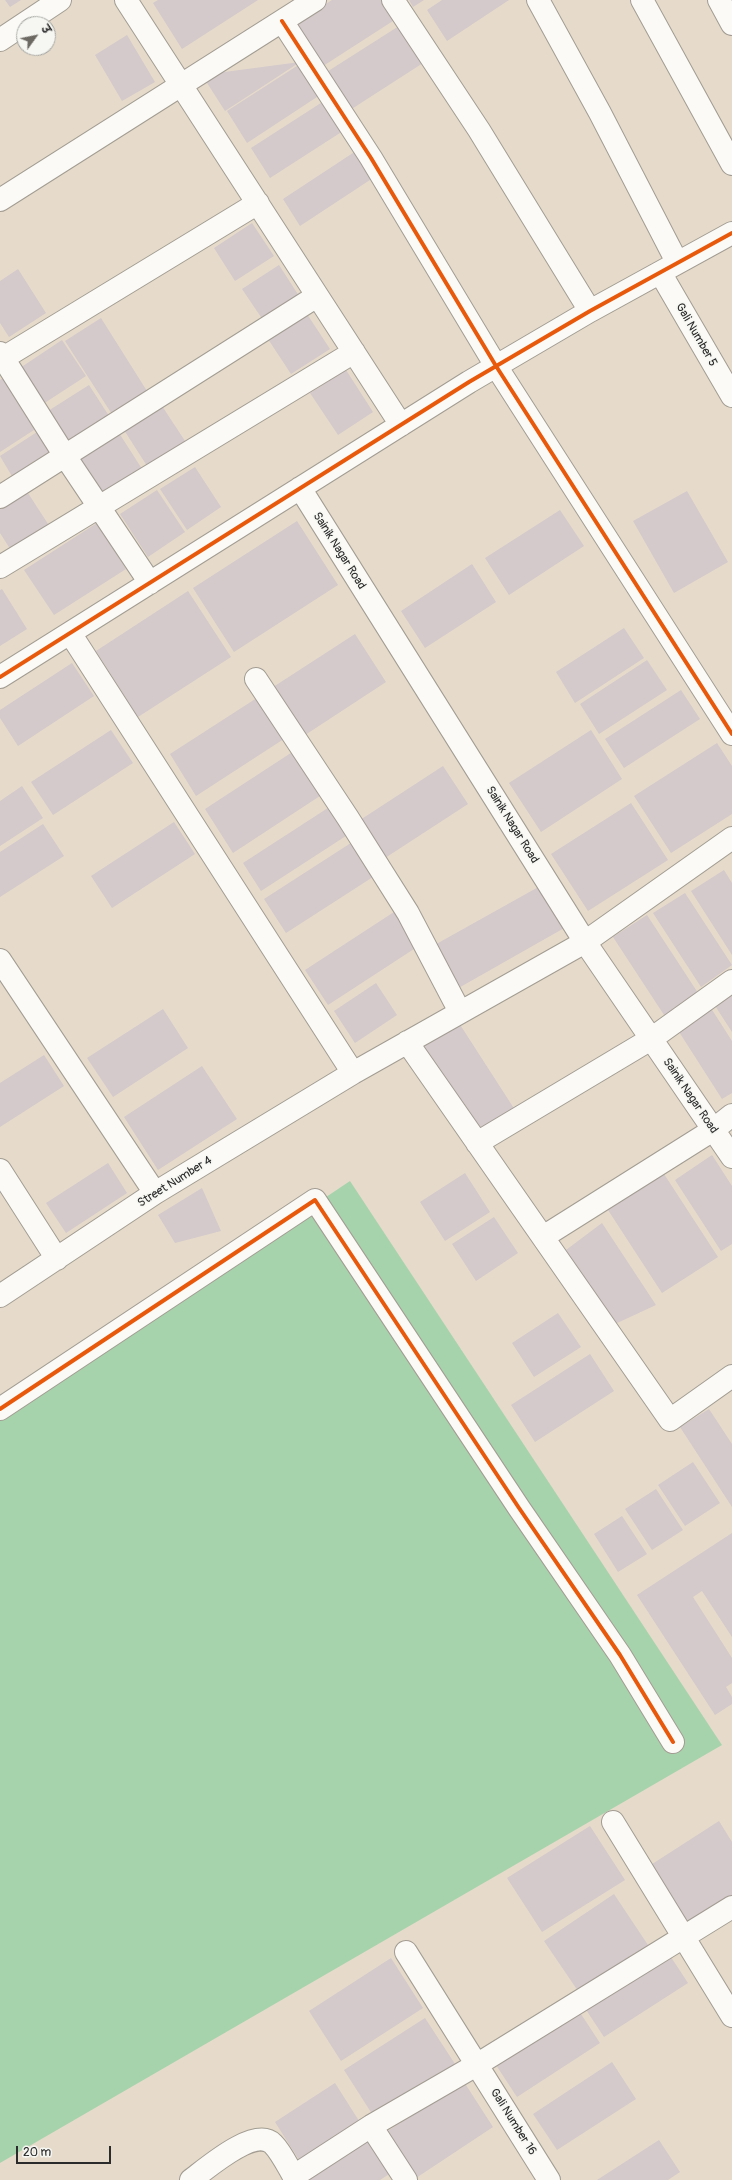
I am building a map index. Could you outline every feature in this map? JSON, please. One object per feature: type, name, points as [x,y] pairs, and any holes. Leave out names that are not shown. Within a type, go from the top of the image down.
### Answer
[{"type":"street","points":[[0,40],[60,0]]},
{"type":"street","points":[[126,0],[401,425]]},
{"type":"street","points":[[0,200],[182,86],[315,0]]},
{"type":"street","points":[[393,0],[480,130],[590,311]]},
{"type":"street","name":"Gali Number 5","points":[[538,0],[600,113],[669,268],[732,396]]},
{"type":"street","points":[[642,0],[732,164]]},
{"type":"street","points":[[719,0],[732,24]]},
{"type":"street","points":[[282,21],[371,158],[496,366],[732,734]]},
{"type":"street","points":[[150,583],[1,357],[258,203]]},
{"type":"street","points":[[0,677],[496,366],[590,311],[732,233]]},
{"type":"street","points":[[0,497],[317,296]]},
{"type":"street","points":[[0,566],[354,352]]},
{"type":"street","name":"Sainik Nagar Road","points":[[300,488],[585,942],[732,1158]]},
{"type":"street","points":[[70,633],[352,1073]]},
{"type":"street","points":[[256,679],[408,913],[460,1012]]},
{"type":"street","name":"Street Number 4","points":[[0,1296],[155,1193],[352,1073],[585,942],[732,838]]},
{"type":"street","points":[[0,960],[155,1193]]},
{"type":"street","points":[[477,1143],[651,1039],[732,981]]},
{"type":"street","points":[[407,1042],[670,1420],[732,1376]]},
{"type":"street","points":[[543,1237],[713,1130],[732,1115]]},
{"type":"street","points":[[0,1170],[57,1259]]},
{"type":"street","points":[[0,1409],[315,1200],[519,1508],[620,1655],[673,1742]]},
{"type":"street","points":[[613,1822],[732,2016]]},
{"type":"street","points":[[191,2180],[243,2143],[265,2139],[272,2143],[295,2178],[371,2126],[478,2064],[683,1935],[732,1907]]},
{"type":"street","name":"Gali Number 16","points":[[406,1952],[478,2064],[549,2180]]},
{"type":"street","points":[[371,2126],[406,2180]]},
{"type":"green space","points":[[350,1181],[722,1745],[0,2163],[0,1415]]},
{"type":"building","points":[[5,0],[21,0],[10,7]]},
{"type":"building","points":[[158,0],[258,0],[182,49],[153,3]]},
{"type":"building","points":[[332,0],[383,0],[396,19],[320,68],[293,25]]},
{"type":"building","points":[[409,0],[424,0],[413,7]]},
{"type":"building","points":[[442,0],[509,0],[447,41],[427,10]]},
{"type":"building","points":[[399,26],[423,63],[347,112],[322,75]]},
{"type":"building","points":[[127,35],[155,82],[122,101],[95,55]]},
{"type":"building","points":[[300,62],[225,111],[202,75]]},
{"type":"building","points":[[300,64],[320,95],[247,143],[227,111]]},
{"type":"building","points":[[324,101],[343,131],[270,178],[251,148]]},
{"type":"building","points":[[359,149],[376,176],[300,226],[283,199]]},
{"type":"building","points":[[252,223],[274,256],[235,281],[214,248]]},
{"type":"building","points":[[279,265],[301,299],[265,323],[242,289]]},
{"type":"building","points":[[18,269],[46,313],[9,337],[0,323],[0,281]]},
{"type":"building","points":[[305,311],[330,349],[291,374],[266,336]]},
{"type":"building","points":[[101,318],[152,399],[117,422],[65,341]]},
{"type":"building","points":[[62,340],[86,376],[43,404],[20,368]]},
{"type":"building","points":[[346,370],[373,412],[338,435],[310,393]]},
{"type":"building","points":[[4,377],[37,428],[0,452],[0,380]]},
{"type":"building","points":[[89,385],[111,419],[71,445],[48,411]]},
{"type":"building","points":[[162,406],[187,444],[149,469],[124,430]]},
{"type":"building","points":[[37,432],[54,459],[16,483],[0,456]]},
{"type":"building","points":[[119,433],[144,472],[105,497],[80,458]]},
{"type":"building","points":[[195,467],[221,507],[187,530],[160,489]]},
{"type":"building","points":[[24,487],[52,530],[14,555],[0,533],[0,503]]},
{"type":"building","points":[[157,490],[185,532],[148,557],[120,514]]},
{"type":"building","points":[[687,491],[728,562],[674,593],[633,521]]},
{"type":"building","points":[[560,510],[584,546],[509,595],[485,558]]},
{"type":"building","points":[[297,521],[338,585],[234,652],[193,588]]},
{"type":"building","points":[[97,523],[126,569],[54,615],[24,570]]},
{"type":"building","points":[[472,564],[496,602],[425,648],[401,611]]},
{"type":"building","points":[[2,589],[27,629],[0,646],[0,590]]},
{"type":"building","points":[[188,591],[231,657],[138,717],[96,651]]},
{"type":"building","points":[[624,628],[644,658],[575,703],[556,672]]},
{"type":"building","points":[[355,634],[386,682],[299,739],[267,691]]},
{"type":"building","points":[[647,660],[667,690],[599,734],[580,704]]},
{"type":"building","points":[[72,663],[94,696],[18,746],[0,718],[0,710]]},
{"type":"building","points":[[681,690],[700,719],[624,768],[605,739]]},
{"type":"building","points":[[263,694],[290,735],[196,796],[170,754]]},
{"type":"building","points":[[111,730],[133,763],[53,815],[31,782]]},
{"type":"building","points":[[591,730],[622,779],[541,832],[509,783]]},
{"type":"building","points":[[717,743],[732,766],[732,814],[671,853],[634,796]]},
{"type":"building","points":[[297,749],[326,792],[233,853],[205,809]]},
{"type":"building","points":[[443,766],[468,804],[382,860],[357,822]]},
{"type":"building","points":[[22,786],[43,818],[0,846],[0,801]]},
{"type":"building","points":[[631,803],[668,860],[588,911],[551,854]]},
{"type":"building","points":[[334,804],[352,832],[261,891],[243,863]]},
{"type":"building","points":[[174,822],[195,854],[112,908],[91,876]]},
{"type":"building","points":[[43,824],[64,856],[0,897],[0,852]]},
{"type":"building","points":[[354,841],[376,875],[286,933],[264,899]]},
{"type":"building","points":[[724,870],[732,883],[732,955],[691,891]]},
{"type":"building","points":[[542,885],[566,927],[455,990],[431,947]]},
{"type":"building","points":[[685,893],[732,965],[701,987],[653,913]]},
{"type":"building","points":[[394,912],[417,947],[328,1005],[305,970]]},
{"type":"building","points":[[647,915],[700,996],[666,1018],[613,937]]},
{"type":"building","points":[[376,983],[397,1015],[355,1043],[334,1011]]},
{"type":"building","points":[[732,983],[732,1032],[710,998]]},
{"type":"building","points":[[707,1002],[732,1041],[732,1093],[722,1099],[674,1024]]},
{"type":"building","points":[[163,1009],[188,1048],[113,1097],[87,1058]]},
{"type":"building","points":[[457,1020],[515,1110],[476,1135],[418,1045]]},
{"type":"building","points":[[44,1055],[64,1086],[0,1127],[0,1083]]},
{"type":"building","points":[[202,1066],[237,1119],[158,1170],[124,1117]]},
{"type":"building","points":[[712,1155],[732,1186],[732,1244],[721,1251],[675,1180]]},
{"type":"building","points":[[108,1163],[127,1193],[66,1233],[46,1203]]},
{"type":"building","points":[[465,1173],[490,1212],[445,1241],[420,1202]]},
{"type":"building","points":[[664,1174],[718,1257],[662,1293],[608,1210]]},
{"type":"building","points":[[202,1188],[221,1231],[175,1243],[158,1215]]},
{"type":"building","points":[[494,1217],[518,1253],[476,1281],[452,1244]]},
{"type":"building","points":[[602,1223],[656,1305],[615,1324],[566,1250]]},
{"type":"building","points":[[558,1313],[581,1347],[534,1377],[512,1343]]},
{"type":"building","points":[[590,1354],[614,1391],[535,1442],[511,1405]]},
{"type":"building","points":[[709,1409],[732,1444],[732,1507],[680,1427]]},
{"type":"building","points":[[693,1462],[720,1503],[685,1526],[658,1485]]},
{"type":"building","points":[[656,1489],[683,1530],[652,1550],[625,1509]]},
{"type":"building","points":[[622,1516],[647,1554],[618,1572],[594,1534]]},
{"type":"building","points":[[732,1533],[732,1637],[702,1591],[693,1597],[732,1658],[732,1683],[726,1687],[732,1697],[732,1704],[715,1715],[637,1595]]},
{"type":"building","points":[[719,1821],[732,1842],[732,1895],[683,1926],[646,1868]]},
{"type":"building","points":[[590,1826],[625,1880],[542,1932],[507,1878]]},
{"type":"building","points":[[614,1894],[648,1945],[578,1991],[544,1941]]},
{"type":"building","points":[[667,1951],[688,1983],[604,2037],[583,2005]]},
{"type":"building","points":[[391,1958],[423,2008],[341,2061],[309,2011]]},
{"type":"building","points":[[577,2008],[600,2043],[517,2097],[494,2062]]},
{"type":"building","points":[[425,2018],[455,2064],[374,2117],[344,2070]]},
{"type":"building","points":[[612,2062],[636,2099],[557,2150],[533,2114]]},
{"type":"building","points":[[464,2082],[493,2127],[416,2178],[386,2132]]},
{"type":"building","points":[[335,2083],[361,2124],[301,2163],[275,2122]]},
{"type":"building","points":[[374,2135],[397,2169],[380,2180],[306,2180]]},
{"type":"building","points":[[659,2140],[680,2172],[668,2180],[597,2180]]},
{"type":"cycle path","points":[[282,21],[371,158],[496,366],[732,734]]},
{"type":"cycle path","points":[[0,677],[469,382],[590,311],[732,233]]},
{"type":"cycle path","points":[[0,1409],[315,1200],[519,1508],[620,1655],[673,1742]]}]
